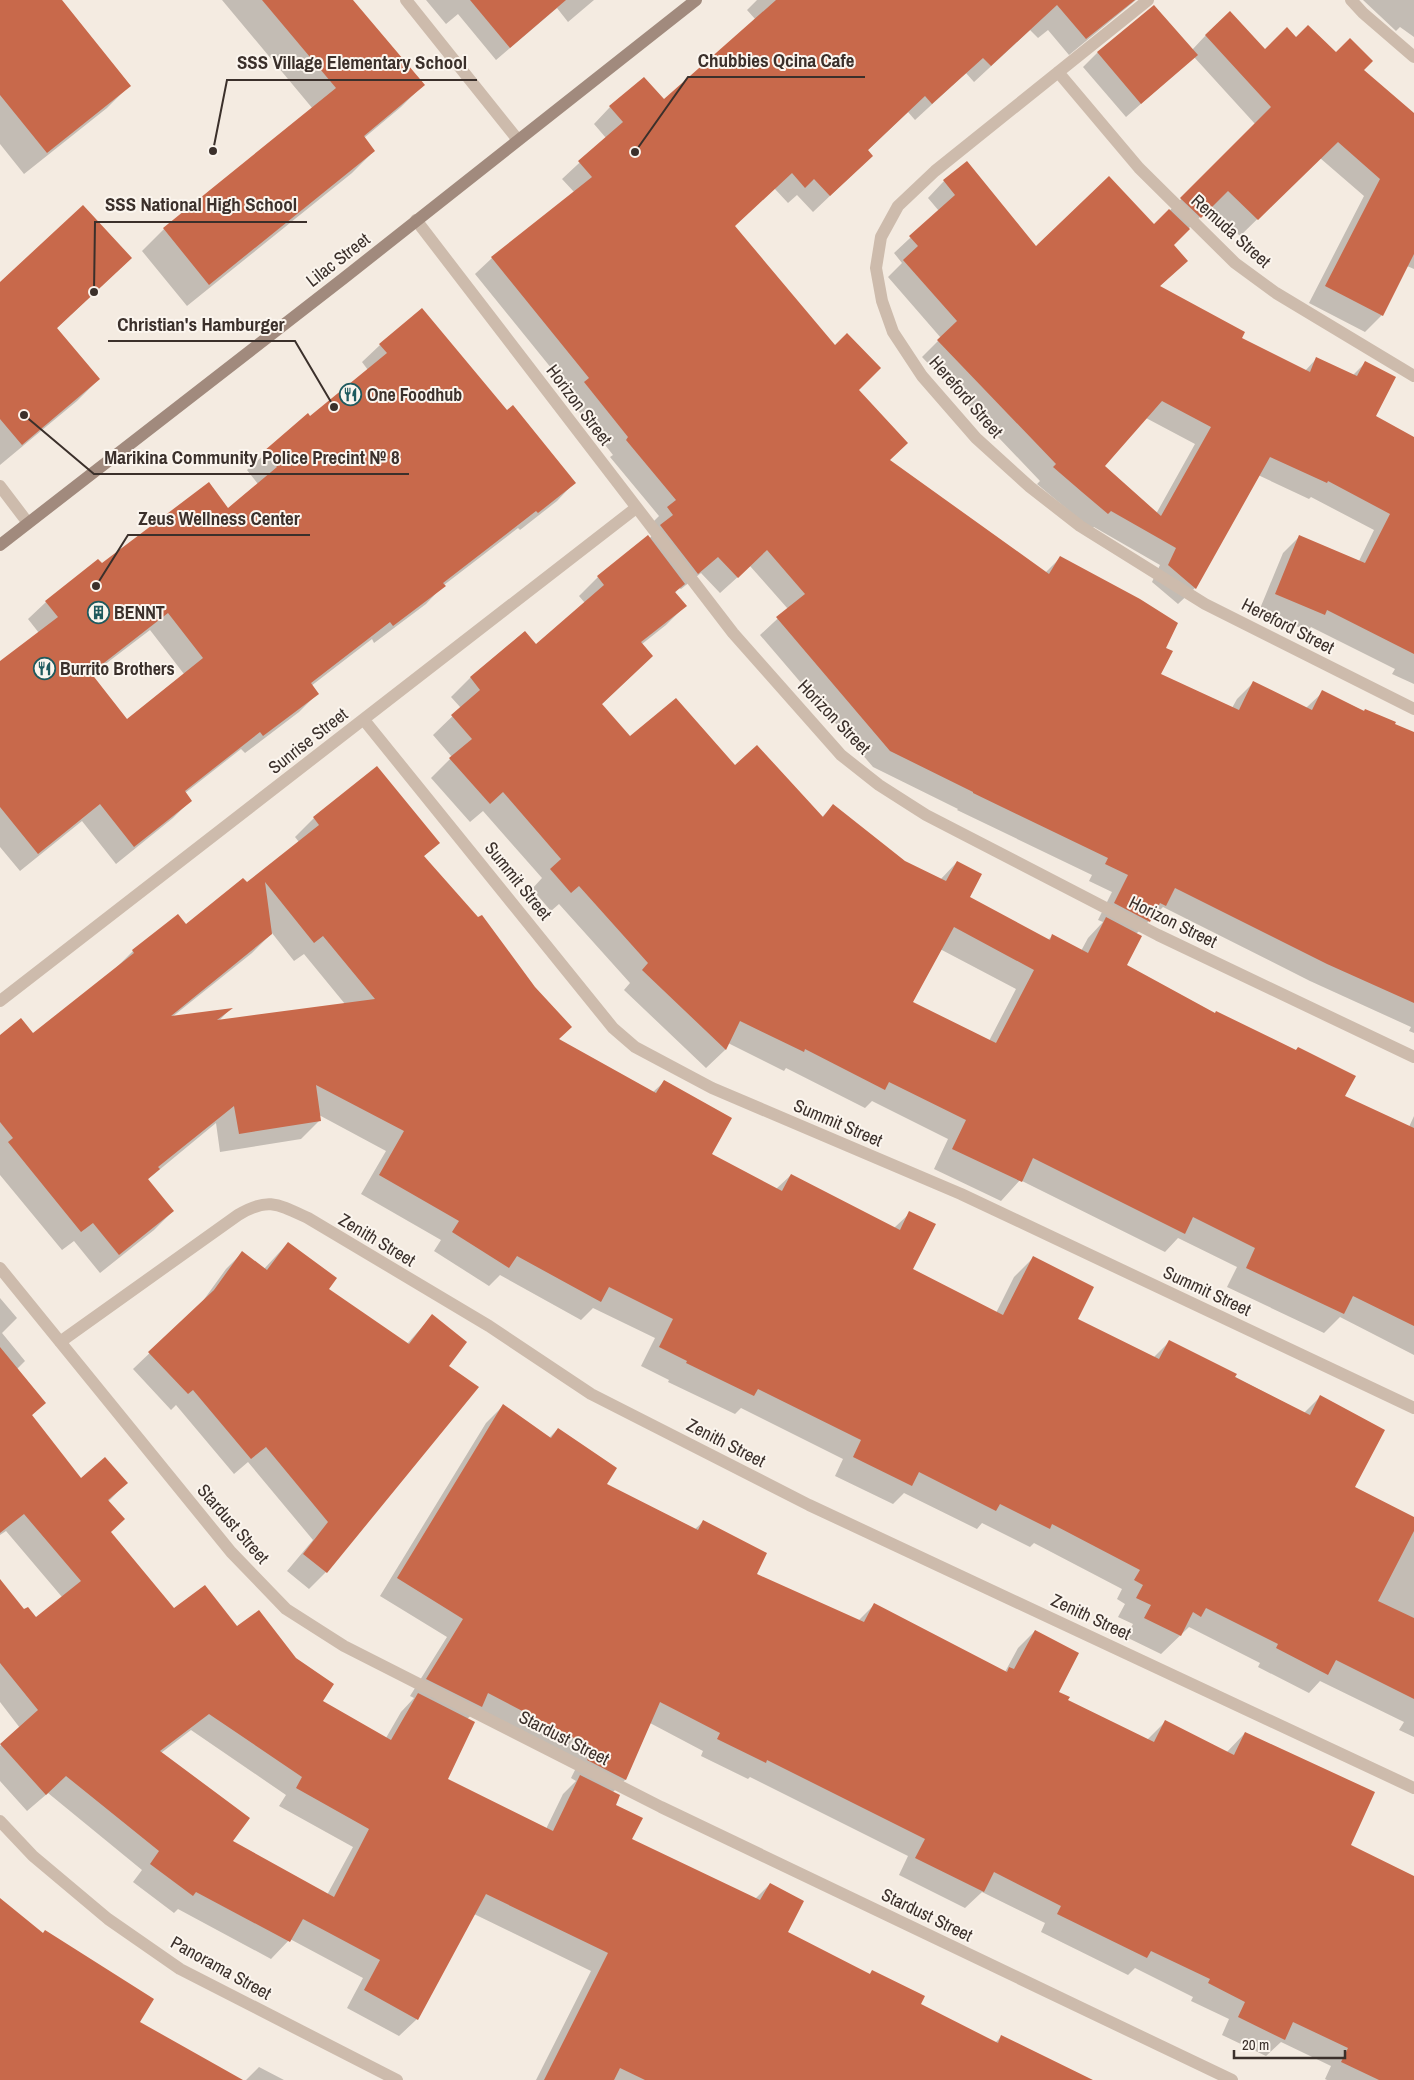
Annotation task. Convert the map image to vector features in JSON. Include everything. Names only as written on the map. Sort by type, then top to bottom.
[{"type":"main road","name":"Lilac Street","points":[[0,545],[696,0]]},
{"type":"street","points":[[406,0],[518,140]]},
{"type":"street","name":"Hereford Street","points":[[1148,0],[935,171],[898,206],[881,237],[876,268],[882,301],[893,332],[922,376],[976,438],[1030,487],[1080,526],[1204,604],[1414,709]]},
{"type":"street","points":[[1351,0],[1414,58]]},
{"type":"street","name":"Remuda Street","points":[[1058,72],[1139,168],[1235,263],[1276,293],[1414,376]]},
{"type":"street","name":"Horizon Street","points":[[416,220],[733,633],[841,755],[879,785],[926,815],[1158,935],[1414,1057]]},
{"type":"street","points":[[0,486],[28,523]]},
{"type":"street","name":"Sunrise Street","points":[[0,1001],[636,508]]},
{"type":"street","name":"Summit Street","points":[[364,720],[613,1028],[635,1046],[712,1088],[961,1194],[1414,1408]]},
{"type":"street","name":"Zenith Street","points":[[60,1342],[238,1215],[254,1205],[278,1204],[308,1218],[489,1326],[591,1394],[809,1504],[1414,1788]]},
{"type":"street","name":"Stardust Street","points":[[0,1268],[231,1552],[286,1608],[344,1646],[660,1807],[1232,2080]]},
{"type":"street","name":"Panorama Street","points":[[0,1821],[33,1856],[108,1919],[180,1969],[390,2078]]},
{"type":"building","points":[[0,0],[62,0],[131,86],[47,153],[0,95]]},
{"type":"building","points":[[262,0],[353,0],[425,85],[364,136],[375,151],[209,285],[163,228],[336,88]]},
{"type":"building","points":[[470,0],[566,0],[510,48]]},
{"type":"building","points":[[776,0],[1135,0],[1086,39],[1057,5],[991,66],[983,58],[932,104],[925,96],[868,150],[873,156],[830,196],[814,179],[805,188],[792,173],[735,226],[835,345],[847,333],[881,368],[859,390],[908,443],[890,460],[1049,574],[1060,556],[1140,599],[1178,623],[1166,648],[1173,651],[1161,674],[1239,710],[1253,681],[1312,710],[1322,690],[1364,711],[1365,709],[1396,722],[1395,724],[1414,732],[1414,1003],[1327,964],[1175,888],[1166,906],[1160,903],[1150,922],[1114,903],[1128,875],[1105,864],[1108,858],[890,751],[776,617],[805,594],[767,550],[738,578],[718,557],[698,574],[660,525],[673,515],[667,507],[676,500],[626,440],[628,437],[584,382],[589,378],[491,257],[592,177],[578,161],[623,122],[609,106],[644,77],[664,99]]},
{"type":"building","points":[[1154,5],[1198,55],[1141,104],[1097,52]]},
{"type":"building","points":[[1230,11],[1265,49],[1287,27],[1296,37],[1308,25],[1336,52],[1350,38],[1373,61],[1364,70],[1414,113],[1414,254],[1383,316],[1325,286],[1380,179],[1338,142],[1258,220],[1228,191],[1201,218],[1180,198],[1271,107],[1205,35]]},
{"type":"building","points":[[967,161],[1036,246],[1109,176],[1154,224],[1169,209],[1190,229],[1174,245],[1188,261],[1160,286],[1245,332],[1242,338],[1310,372],[1316,357],[1357,376],[1365,361],[1396,377],[1376,416],[1414,437],[1414,654],[1327,610],[1325,615],[1275,594],[1299,535],[1365,563],[1390,514],[1328,481],[1327,483],[1270,457],[1196,589],[1168,565],[1176,548],[1111,511],[1108,514],[1053,467],[1056,464],[937,340],[957,321],[903,260],[918,246],[909,236],[955,195],[943,180]],"holes":[[[1162,401],[1211,427],[1161,516],[1105,466]]]},
{"type":"building","points":[[83,205],[132,258],[57,328],[100,379],[22,445],[0,419],[0,282]]},
{"type":"building","points":[[422,308],[507,410],[513,405],[576,483],[538,513],[536,511],[443,583],[446,586],[393,626],[390,622],[311,683],[319,694],[263,736],[260,732],[185,791],[192,801],[134,847],[100,804],[38,854],[0,807],[0,661],[58,617],[45,601],[98,559],[102,563],[209,482],[228,508],[277,467],[264,451],[308,413],[310,416],[387,353],[379,344]],"holes":[[[168,613],[203,658],[127,719],[91,673]]]},
{"type":"building","points":[[648,535],[685,584],[675,592],[687,606],[641,642],[653,656],[602,704],[630,736],[676,698],[735,765],[757,745],[823,817],[833,804],[905,861],[946,881],[957,861],[982,874],[970,897],[1050,940],[1052,934],[1088,953],[1106,917],[1142,936],[1127,965],[1215,1013],[1216,1011],[1296,1050],[1298,1047],[1356,1076],[1345,1096],[1414,1128],[1414,1326],[1353,1296],[1344,1314],[1246,1268],[1255,1248],[1193,1217],[1185,1234],[1033,1158],[1022,1182],[952,1149],[966,1120],[889,1082],[885,1090],[805,1049],[804,1052],[740,1021],[726,1050],[642,970],[648,963],[579,886],[571,893],[550,869],[561,859],[503,792],[490,804],[449,758],[472,739],[451,715],[480,690],[470,677],[525,631],[536,644],[604,585],[597,576]],"holes":[[[954,927],[1034,970],[996,1043],[913,1002]]]},
{"type":"building","points":[[377,766],[440,843],[424,856],[478,917],[482,915],[535,987],[572,1027],[559,1039],[656,1093],[664,1080],[732,1118],[712,1154],[782,1191],[791,1174],[900,1230],[909,1211],[936,1224],[913,1269],[1003,1315],[1033,1256],[1094,1287],[1078,1319],[1159,1359],[1169,1340],[1237,1374],[1235,1377],[1310,1415],[1320,1395],[1385,1430],[1355,1487],[1414,1517],[1414,1531],[1378,1601],[1414,1618],[1414,1699],[1336,1660],[1328,1675],[1276,1648],[1278,1644],[1206,1608],[1201,1617],[1193,1612],[1181,1636],[1144,1618],[1151,1605],[1136,1598],[1143,1585],[1134,1580],[1140,1570],[1052,1524],[1050,1529],[1000,1504],[996,1511],[919,1472],[912,1486],[853,1457],[861,1440],[758,1389],[754,1396],[686,1363],[687,1361],[659,1347],[673,1319],[609,1287],[601,1302],[517,1256],[509,1268],[452,1232],[459,1221],[379,1175],[404,1131],[316,1085],[321,1121],[239,1134],[234,1106],[158,1167],[160,1169],[148,1179],[174,1211],[119,1255],[93,1223],[81,1232],[8,1142],[13,1138],[0,1122],[0,1035],[21,1018],[33,1033],[134,953],[132,950],[178,914],[186,924],[243,878],[247,882],[319,825],[313,817]],"holes":[[[265,882],[314,943],[323,936],[375,999],[217,1020],[233,1008],[171,1016],[272,934]]]},
{"type":"building","points":[[288,1242],[337,1278],[329,1289],[409,1344],[432,1314],[467,1342],[449,1366],[479,1387],[327,1573],[303,1554],[328,1522],[266,1447],[251,1459],[193,1390],[188,1394],[148,1352],[214,1290],[242,1251],[267,1270]]},
{"type":"building","points":[[0,1347],[46,1403],[32,1415],[81,1478],[105,1457],[128,1483],[108,1500],[125,1519],[111,1532],[174,1608],[205,1585],[237,1626],[259,1610],[296,1658],[334,1684],[323,1701],[391,1740],[418,1693],[475,1722],[448,1779],[553,1831],[580,1775],[620,1795],[616,1805],[643,1818],[632,1839],[760,1900],[770,1883],[804,1901],[788,1932],[870,1974],[872,1970],[925,1996],[921,2004],[998,2043],[1001,2035],[1093,2080],[645,2080],[620,2068],[614,2080],[544,2080],[608,1953],[486,1894],[418,2020],[364,1990],[380,1960],[303,1919],[290,1942],[196,1892],[193,1896],[150,1864],[159,1851],[66,1776],[46,1795],[0,1744],[38,1710],[0,1663],[0,1579],[24,1609],[28,1607],[36,1617],[81,1581],[24,1514],[0,1533]],"holes":[[[209,1714],[302,1777],[296,1788],[369,1829],[334,1897],[233,1841],[250,1818],[160,1751]]]},
{"type":"building","points":[[503,1404],[551,1438],[558,1428],[617,1468],[607,1484],[698,1530],[703,1520],[767,1553],[757,1574],[864,1622],[874,1603],[1007,1672],[1009,1667],[1014,1669],[1035,1630],[1079,1653],[1059,1692],[1070,1697],[1068,1700],[1154,1742],[1165,1720],[1234,1755],[1245,1732],[1375,1792],[1351,1845],[1414,1876],[1414,2080],[1379,2080],[1341,2062],[1348,2048],[1293,2022],[1285,2040],[1238,2017],[1245,2002],[1208,1983],[1210,1979],[1151,1951],[1147,1958],[1057,1914],[1061,1906],[994,1872],[984,1892],[915,1858],[925,1839],[767,1760],[766,1763],[717,1739],[720,1733],[660,1702],[626,1780],[587,1760],[593,1748],[488,1693],[482,1707],[426,1679],[463,1619],[397,1578]]},
{"type":"building","points":[[0,1898],[43,1933],[45,1930],[154,1999],[140,2022],[243,2080],[0,2080]]},
{"type":"place","name":"SSS Village Elementary School","points":[[213,151]]},
{"type":"place","name":"Chubbies Qcina Cafe","points":[[635,152]]},
{"type":"place","name":"SSS National High School","points":[[94,292]]},
{"type":"place","name":"One Foodhub","points":[[351,395]]},
{"type":"place","name":"Christian's Hamburger","points":[[334,407]]},
{"type":"place","name":"Marikina Community Police Precint № 8","points":[[24,415]]},
{"type":"place","name":"Zeus Wellness Center","points":[[96,586]]},
{"type":"place","name":"BENNT","points":[[98,613]]},
{"type":"place","name":"Burrito Brothers","points":[[44,669]]}]
